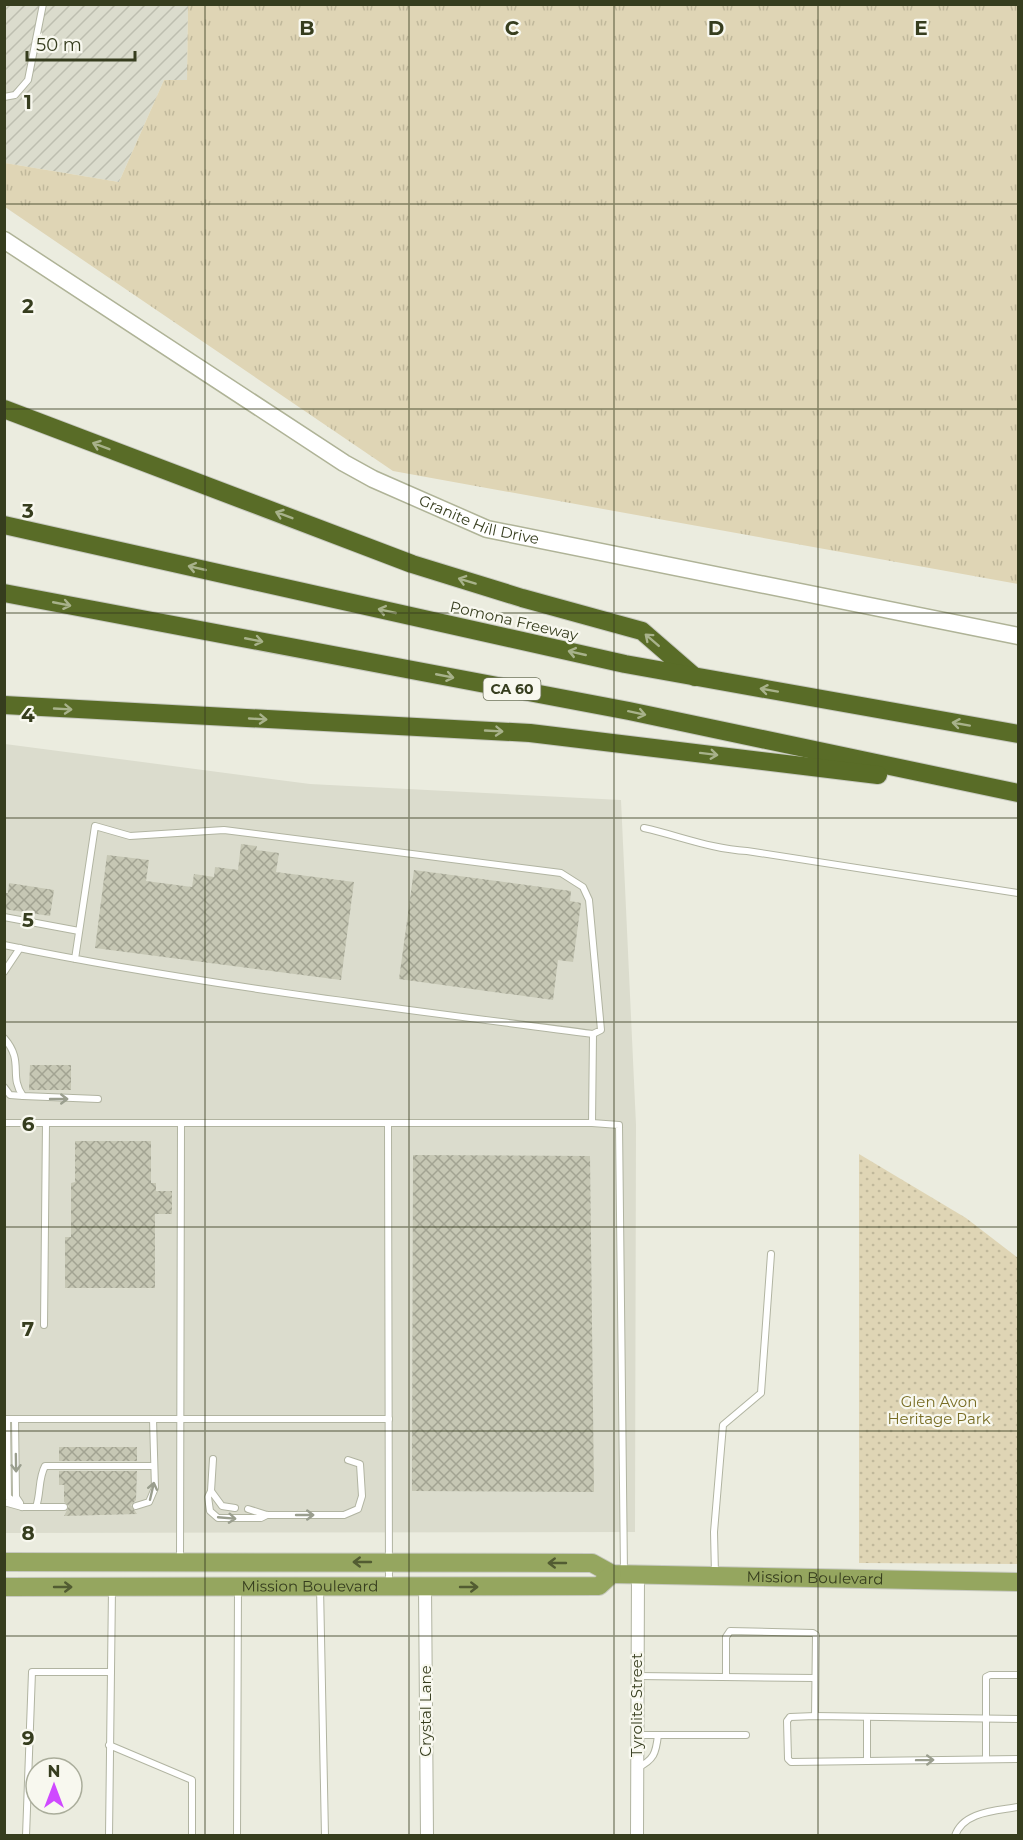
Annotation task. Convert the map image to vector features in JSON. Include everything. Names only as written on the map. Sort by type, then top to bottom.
[{"type":"highway","points":[[4,409],[412,564],[522,598],[642,631],[696,678]]},
{"type":"highway","name":"Pomona Freeway","points":[[4,525],[625,664],[1018,734]]},
{"type":"highway","name":"CA 60","points":[[4,593],[629,711],[1012,792]]},
{"type":"highway","points":[[4,705],[530,733],[1012,792]]},
{"type":"main road","name":"Mission Boulevard","points":[[4,1562],[592,1563],[625,1574],[715,1578],[1018,1582]]},
{"type":"main road","name":"Mission Boulevard","points":[[4,1587],[599,1586],[625,1574]]},
{"type":"street","name":"Granite Hill Drive","points":[[4,240],[344,463],[373,479],[487,528],[1018,636]]},
{"type":"street","name":"Tyrolite Street","points":[[625,1574],[637,1676],[637,1836]]},
{"type":"street","name":"Crystal Lane","points":[[425,1587],[427,1836]]},
{"type":"lane","points":[[4,97],[15,95],[28,80],[43,4]]},
{"type":"lane","points":[[4,945],[75,959],[177,978],[593,1034],[601,1030],[601,1007],[589,900],[583,887],[561,873],[224,830],[130,836],[95,826],[75,959]]},
{"type":"lane","points":[[644,828],[687,838],[716,849],[747,851],[1018,893]]},
{"type":"lane","points":[[4,916],[79,931]]},
{"type":"lane","points":[[4,972],[20,948]]},
{"type":"lane","points":[[592,1123],[593,1034]]},
{"type":"lane","points":[[4,1038],[14,1049],[16,1087],[23,1096]]},
{"type":"lane","points":[[4,1087],[10,1095],[98,1099]]},
{"type":"lane","points":[[4,1123],[592,1123],[619,1125],[625,1574]]},
{"type":"lane","points":[[44,1325],[46,1123]]},
{"type":"lane","points":[[180,1562],[182,1123]]},
{"type":"lane","points":[[388,1123],[389,1586]]},
{"type":"lane","points":[[715,1578],[714,1532],[723,1425],[761,1393],[771,1254]]},
{"type":"lane","points":[[22,1506],[8,1497],[6,1419],[389,1419]]},
{"type":"lane","points":[[15,1419],[16,1497],[22,1506]]},
{"type":"lane","points":[[136,1506],[144,1506],[153,1497],[153,1419]]},
{"type":"lane","points":[[213,1459],[211,1491],[208,1497],[210,1511],[218,1518],[261,1518],[267,1515]]},
{"type":"lane","points":[[248,1509],[267,1515],[344,1515],[358,1509],[362,1496],[360,1464],[348,1460]]},
{"type":"lane","points":[[36,1507],[40,1495],[41,1475],[45,1466],[154,1466]]},
{"type":"lane","points":[[211,1491],[222,1506],[235,1508]]},
{"type":"lane","points":[[4,1502],[22,1506],[64,1507]]},
{"type":"lane","points":[[109,1836],[112,1587]]},
{"type":"lane","points":[[237,1836],[238,1587]]},
{"type":"lane","points":[[320,1587],[325,1836]]},
{"type":"lane","points":[[726,1677],[726,1637],[730,1631],[813,1633],[816,1635],[815,1716]]},
{"type":"lane","points":[[26,1836],[32,1672],[111,1672]]},
{"type":"lane","points":[[986,1759],[986,1677],[1018,1675]]},
{"type":"lane","points":[[637,1676],[814,1678]]},
{"type":"lane","points":[[1018,1719],[815,1716],[790,1717],[787,1721],[788,1759],[791,1762],[1018,1759]]},
{"type":"lane","points":[[867,1718],[867,1761]]},
{"type":"lane","points":[[637,1735],[746,1735]]},
{"type":"lane","points":[[637,1768],[650,1762],[656,1755],[658,1735]]},
{"type":"lane","points":[[109,1745],[192,1780],[192,1836]]},
{"type":"lane","points":[[955,1836],[959,1825],[969,1818],[1018,1807]]},
{"type":"shaded area","points":[[4,5],[188,5],[187,81],[164,80],[119,182],[5,163]]},
{"type":"shaded area","points":[[5,744],[310,784],[621,800],[636,1125],[635,1532],[5,1533]]},
{"type":"green space","points":[[188,5],[1018,5],[1018,584],[393,471],[5,207],[5,163],[119,182],[164,80],[187,80]]},
{"type":"green space","name":"Glen Avon Heritage Park","points":[[859,1154],[966,1218],[1018,1258],[1018,1564],[859,1563]]},
{"type":"building","points":[[241,844],[257,846],[256,850],[279,853],[276,872],[354,882],[341,980],[95,948],[107,855],[149,860],[146,881],[192,887],[194,874],[214,877],[215,867],[238,870]]},
{"type":"building","points":[[414,870],[571,891],[570,901],[581,903],[573,962],[558,960],[553,1000],[399,979]]},
{"type":"building","points":[[9,883],[54,890],[50,916],[4,909],[4,893],[8,893]]},
{"type":"building","points":[[30,1065],[71,1065],[71,1090],[29,1090]]},
{"type":"building","points":[[75,1141],[151,1141],[151,1183],[156,1183],[156,1191],[172,1191],[172,1214],[155,1214],[155,1288],[65,1288],[65,1237],[71,1237],[71,1183],[75,1182]]},
{"type":"building","points":[[413,1155],[590,1156],[594,1492],[412,1491]]},
{"type":"building","points":[[59,1447],[137,1447],[137,1461],[59,1461]]},
{"type":"building","points":[[59,1471],[137,1471],[136,1500],[131,1505],[137,1514],[64,1516],[69,1506],[64,1502],[64,1485],[59,1485]]}]
